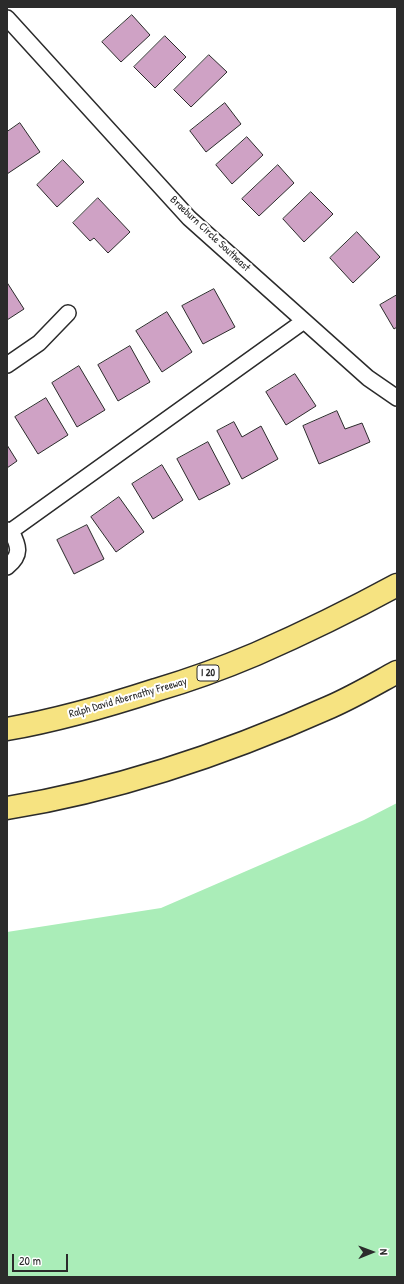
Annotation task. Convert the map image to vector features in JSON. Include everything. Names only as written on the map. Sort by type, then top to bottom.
[{"type":"highway","name":"Ralph David Abernathy Freeway","points":[[7,729],[37,724],[112,704],[193,678],[254,655],[339,616],[397,585]]},
{"type":"highway","points":[[7,808],[94,790],[172,768],[247,741],[331,707],[397,672]]},
{"type":"street","name":"Braeburn Circle Southeast","points":[[7,18],[189,218],[368,378],[397,398]]},
{"type":"street","points":[[7,365],[39,343],[68,313]]},
{"type":"street","points":[[7,567],[15,561],[18,545],[9,531],[304,321]]},
{"type":"green space","points":[[397,803],[397,1277],[7,1277],[7,932],[161,908],[364,820]]},
{"type":"building","points":[[132,15],[150,35],[121,62],[102,42]]},
{"type":"building","points":[[165,36],[186,57],[155,88],[134,67]]},
{"type":"building","points":[[209,55],[227,72],[191,107],[174,90]]},
{"type":"building","points":[[225,103],[241,124],[206,152],[190,131]]},
{"type":"building","points":[[20,123],[40,152],[7,174],[7,132]]},
{"type":"building","points":[[247,137],[263,155],[232,184],[216,165]]},
{"type":"building","points":[[63,160],[84,182],[57,207],[37,185]]},
{"type":"building","points":[[278,165],[294,183],[259,216],[242,199]]},
{"type":"building","points":[[311,192],[333,214],[304,242],[283,219]]},
{"type":"building","points":[[98,198],[130,232],[108,253],[94,238],[90,241],[73,223]]},
{"type":"building","points":[[357,232],[380,257],[353,283],[330,258]]},
{"type":"building","points":[[8,284],[24,309],[7,320],[7,285]]},
{"type":"building","points":[[214,289],[235,327],[203,344],[182,306]]},
{"type":"building","points":[[397,295],[397,327],[394,329],[380,305]]},
{"type":"building","points":[[167,312],[192,352],[162,372],[136,331]]},
{"type":"building","points":[[130,346],[150,382],[118,401],[98,365]]},
{"type":"building","points":[[79,366],[105,410],[77,427],[52,383]]},
{"type":"building","points":[[295,374],[316,406],[286,425],[266,392]]},
{"type":"building","points":[[46,398],[68,435],[38,454],[15,417]]},
{"type":"building","points":[[337,411],[345,429],[362,423],[370,442],[319,464],[303,426]]},
{"type":"building","points":[[234,422],[242,437],[261,426],[278,459],[242,479],[217,431]]},
{"type":"building","points":[[208,442],[230,484],[199,500],[177,459]]},
{"type":"building","points":[[7,445],[17,461],[7,468]]},
{"type":"building","points":[[162,465],[183,500],[153,519],[132,484]]},
{"type":"building","points":[[119,497],[144,532],[116,552],[91,517]]},
{"type":"building","points":[[87,525],[104,559],[74,574],[57,540]]}]
